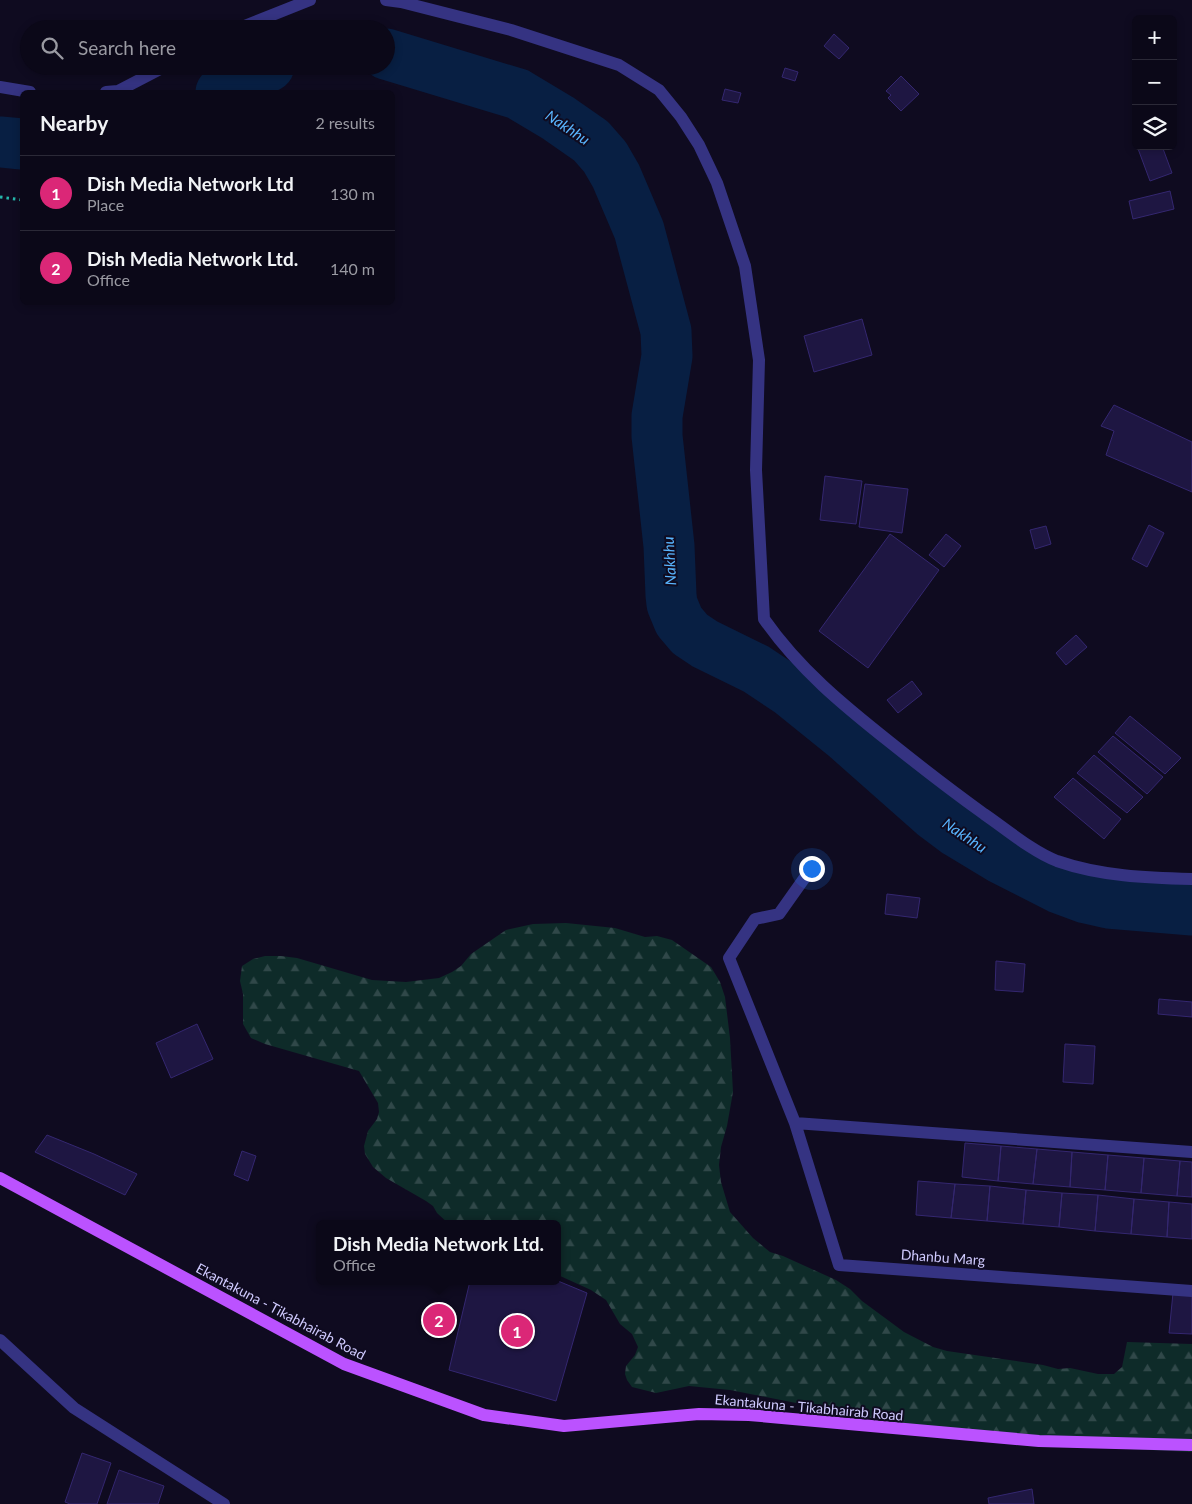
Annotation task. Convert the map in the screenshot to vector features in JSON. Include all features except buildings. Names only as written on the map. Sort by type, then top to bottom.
[{"type":"main road","name":"Ekantakuna - Tikabhairab Road","points":[[0,1178],[344,1364],[484,1415],[564,1426],[699,1414],[749,1415],[1039,1441],[1192,1445]]},
{"type":"street","points":[[260,20],[310,0]]},
{"type":"street","points":[[386,0],[401,2],[511,30],[619,64],[660,90],[686,124],[699,145],[717,183],[745,266],[759,360],[756,470],[764,619],[796,660],[822,687],[911,759],[971,804],[1047,856],[1079,867],[1120,875],[1192,879]]},
{"type":"street","points":[[120,90],[149,75]]},
{"type":"street","points":[[0,87],[20,90]]},
{"type":"street","name":"Dhanbu Marg","points":[[812,866],[779,914],[755,919],[729,958],[795,1123],[839,1265],[1192,1291]]},
{"type":"street","points":[[795,1123],[1192,1152]]},
{"type":"street","points":[[0,1340],[74,1408],[224,1504]]},
{"type":"path","points":[[0,197],[20,200]]},
{"type":"green space","points":[[566,923],[615,928],[645,937],[657,936],[672,940],[711,967],[720,982],[725,997],[730,1038],[733,1092],[721,1147],[719,1165],[721,1182],[730,1212],[753,1238],[770,1252],[836,1280],[904,1332],[933,1347],[947,1351],[1043,1365],[1058,1369],[1070,1368],[1098,1374],[1114,1374],[1122,1367],[1127,1342],[1192,1344],[1192,1452],[1086,1447],[932,1430],[730,1390],[689,1386],[656,1393],[632,1387],[625,1374],[626,1366],[635,1355],[638,1347],[632,1334],[620,1324],[606,1300],[591,1290],[561,1276],[561,1220],[445,1220],[433,1206],[386,1178],[373,1167],[365,1154],[364,1146],[368,1131],[377,1119],[379,1112],[378,1103],[359,1071],[265,1044],[251,1038],[243,1024],[243,994],[240,981],[242,966],[253,959],[265,956],[297,958],[372,980],[406,982],[439,978],[461,966],[471,954],[506,930],[533,924]]},
{"type":"waterway","name":"Nakhhu","points":[[395,57],[518,94],[591,141],[605,157],[616,176],[639,230],[666,331],[667,356],[657,416],[657,436],[669,546],[672,604],[679,621],[690,634],[705,644],[756,669],[789,691],[846,737],[933,814],[957,832],[1000,858],[1059,888],[1086,898],[1108,903],[1192,910]]},
{"type":"waterway","name":"Nakhhu","points":[[225,90],[252,75]]},
{"type":"waterway","name":"Nakhhu","points":[[0,142],[20,144]]},
{"type":"place","name":"Dish Media Network Ltd.","points":[[439,1320]]},
{"type":"place","name":"Dish Media Network Ltd","points":[[517,1331]]}]
